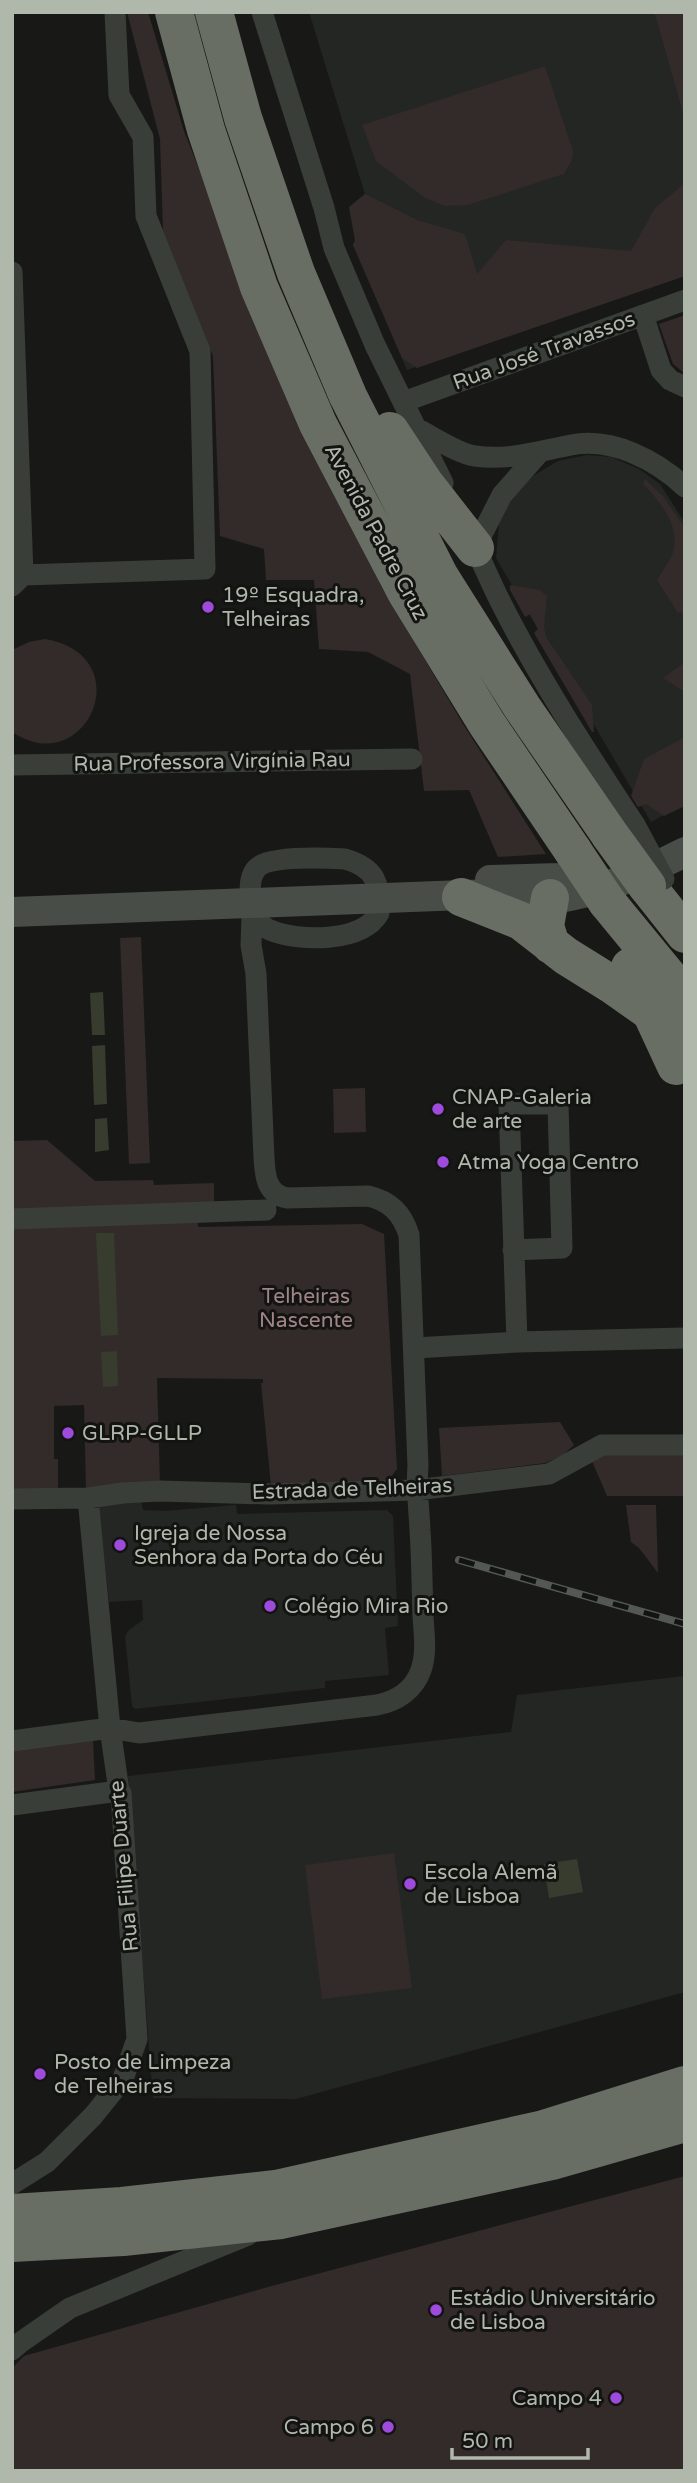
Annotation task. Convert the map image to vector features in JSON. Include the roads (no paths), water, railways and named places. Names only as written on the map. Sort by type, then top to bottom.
[{"type":"highway","name":"Avenida Padre Cruz","points":[[174,12],[206,130],[259,287],[318,424],[406,592],[487,723],[589,875],[685,997]]},
{"type":"highway","name":"Avenida Padre Cruz","points":[[215,12],[243,118],[296,272],[348,396],[440,577],[522,707],[623,830],[685,934]]},
{"type":"highway","points":[[348,396],[389,429],[425,484],[475,548]]},
{"type":"highway","points":[[589,875],[630,967],[682,1060]]},
{"type":"highway","points":[[461,897],[521,921],[682,1060]]},
{"type":"highway","points":[[550,898],[545,926],[551,945]]},
{"type":"highway","points":[[12,2213],[122,2206],[276,2189],[544,2129],[685,2085]]},
{"type":"highway","points":[[12,2244],[123,2237],[281,2220],[552,2161],[685,2123]]},
{"type":"street","points":[[12,272],[18,581],[205,569],[200,351],[146,216],[143,137],[119,95],[115,12]]},
{"type":"street","name":"Avenida Padre Cruz","points":[[262,12],[324,208],[334,248],[375,345],[499,599],[551,690],[623,830]]},
{"type":"street","name":"Rua José Travassos","points":[[403,402],[685,300]]},
{"type":"street","points":[[643,315],[662,370],[670,380],[685,387]]},
{"type":"street","points":[[416,428],[471,456],[492,458],[538,454],[574,444],[602,446],[628,452],[655,463],[685,487]]},
{"type":"street","points":[[475,548],[502,495],[538,454]]},
{"type":"street","name":"Rua Professora Virgínia Rau","points":[[12,765],[412,759]]},
{"type":"street","points":[[550,898],[557,888],[685,833]]},
{"type":"street","points":[[379,892],[461,897],[490,894],[521,899],[574,895],[625,878],[685,852]]},
{"type":"street","points":[[12,1741],[110,1728],[139,1733],[377,1705],[396,1699],[412,1687],[424,1661],[409,1235],[401,1216],[387,1202],[368,1196],[287,1198],[280,1197],[269,1187],[265,1178],[256,974],[251,945],[251,902],[256,869],[262,864],[272,861],[332,858],[357,862],[365,867],[379,892],[376,918],[360,931],[331,937],[292,936],[270,930],[251,902]]},
{"type":"street","points":[[12,912],[251,902],[589,875]]},
{"type":"street","name":"Avenida Padre Cruz","points":[[656,883],[685,914]]},
{"type":"street","points":[[12,897],[251,902]]},
{"type":"street","points":[[256,974],[268,949],[275,942],[292,936]]},
{"type":"street","points":[[513,1250],[562,1248],[558,1104],[509,1104],[513,1250],[517,1342]]},
{"type":"street","points":[[12,1219],[266,1210]]},
{"type":"street","points":[[415,1348],[517,1342],[685,1338]]},
{"type":"street","name":"Estrada de Telheiras","points":[[12,1499],[88,1498],[159,1491],[269,1494],[416,1490],[550,1474],[602,1445],[685,1445]]},
{"type":"street","name":"Rua Filipe Duarte","points":[[12,2184],[47,2162],[93,2116],[123,2079],[137,2039],[121,1793],[110,1728],[88,1498]]},
{"type":"street","points":[[12,1805],[119,1791]]},
{"type":"street","points":[[12,2350],[70,2308],[281,2220]]},
{"type":"railway","points":[[459,1560],[685,1624]]},
{"type":"place","name":"19º Esquadra, Telheiras","points":[[208,607]]},
{"type":"place","name":"CNAP-Galeria de arte","points":[[438,1109]]},
{"type":"place","name":"Atma Yoga Centro","points":[[443,1162]]},
{"type":"place","name":"GLRP-GLLP","points":[[68,1433]]},
{"type":"place","name":"Igreja de Nossa Senhora da Porta do Céu","points":[[120,1545]]},
{"type":"place","name":"Colégio Mira Rio","points":[[270,1606]]},
{"type":"place","name":"Escola Alemã de Lisboa","points":[[410,1884]]},
{"type":"place","name":"Posto de Limpeza de Telheiras","points":[[40,2074]]},
{"type":"place","name":"Estádio Universitário de Lisboa","points":[[436,2310]]},
{"type":"place","name":"Campo 4","points":[[616,2398]]},
{"type":"place","name":"Campo 6","points":[[388,2427]]},
{"type":"park label","name":"Telheiras Nascente","points":[[306,1308]]}]
